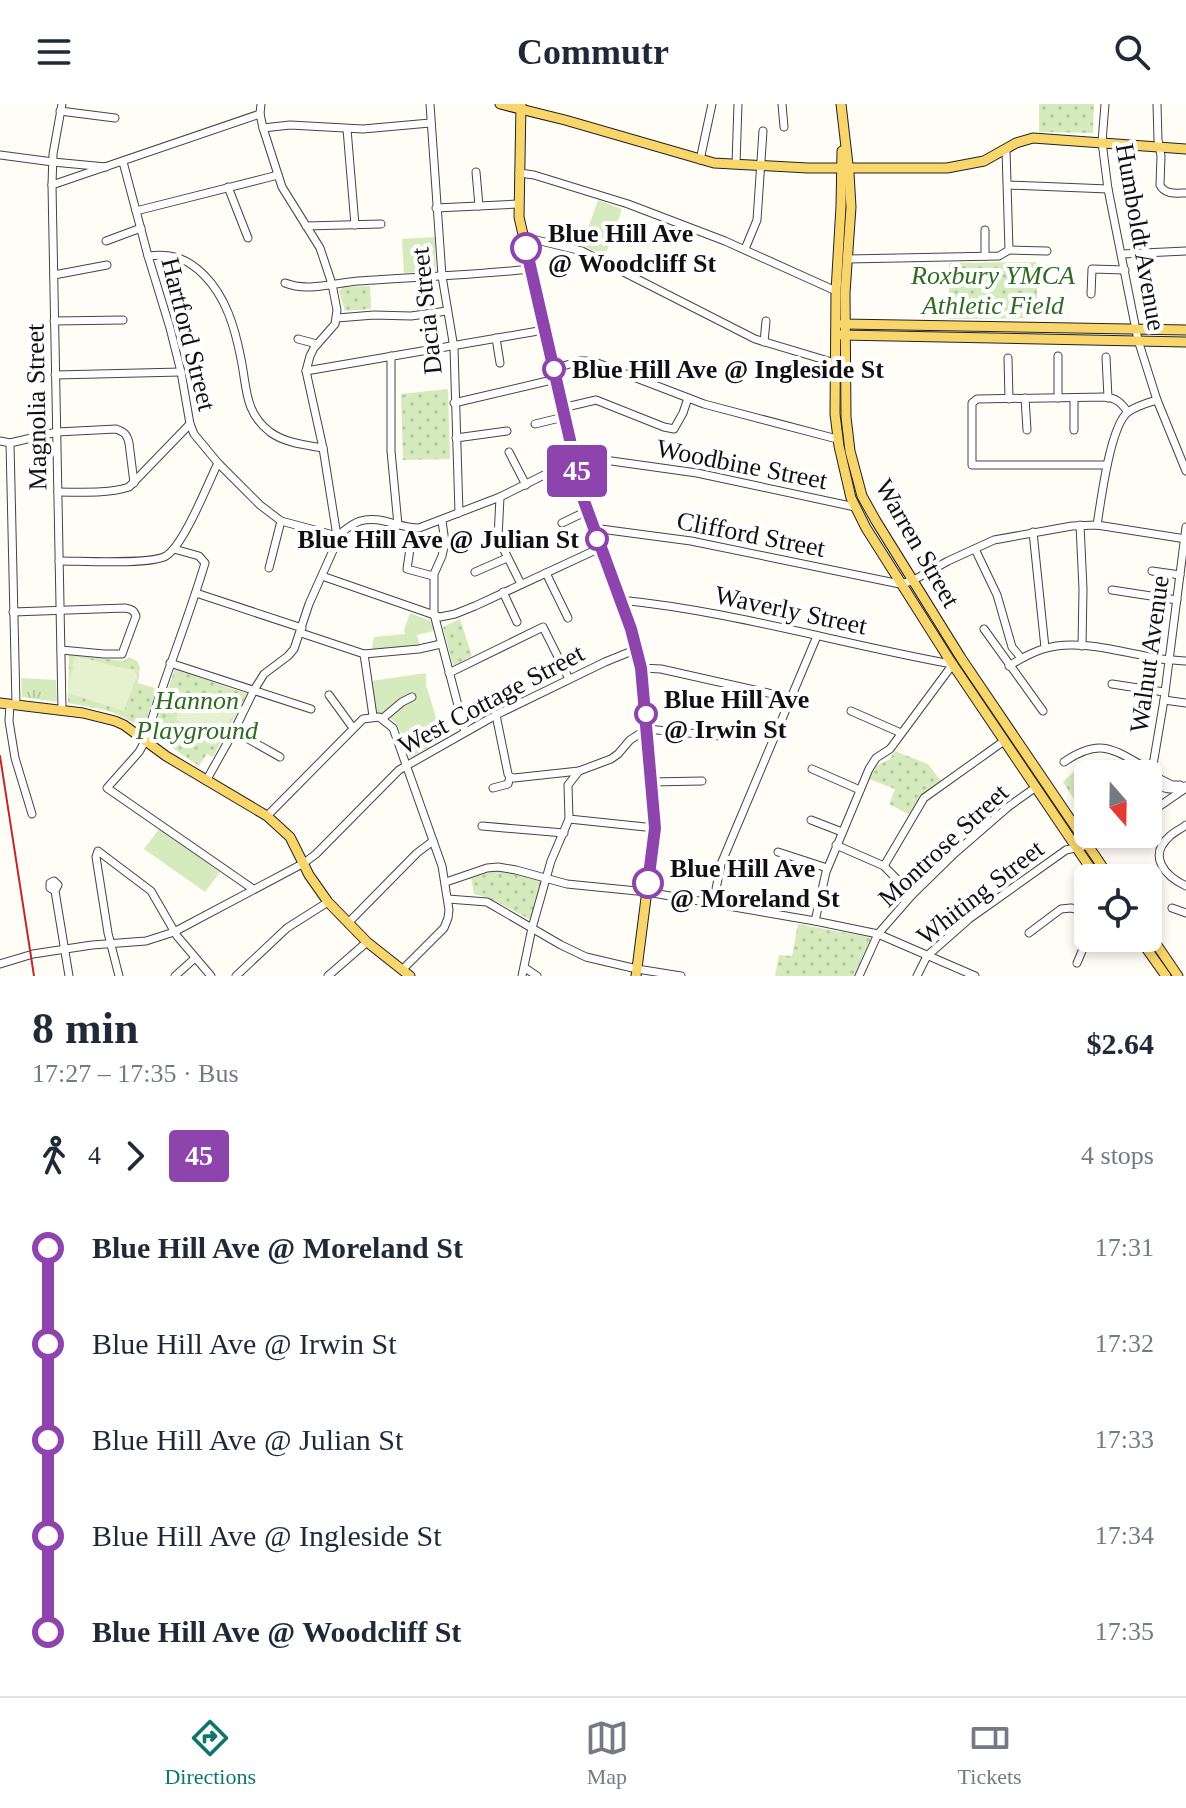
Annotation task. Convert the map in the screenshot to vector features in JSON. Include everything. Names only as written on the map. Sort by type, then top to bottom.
[{"type":"main road","points":[[500,104],[521,107],[711,163],[952,168],[984,161],[1016,143],[1033,138],[1186,149]]},
{"type":"main road","name":"Warren Street","points":[[841,104],[851,223],[835,363],[835,414],[845,476],[855,507],[900,584],[957,661],[1074,834]]},
{"type":"main road","points":[[521,107],[519,217],[587,511],[641,668],[655,828],[637,973]]},
{"type":"main road","name":"Warren Street","points":[[845,168],[836,291],[848,441],[864,501],[1004,741],[1074,836]]},
{"type":"main road","points":[[840,329],[1186,330]]},
{"type":"main road","points":[[840,329],[1186,342]]},
{"type":"main road","points":[[9,704],[102,716],[115,721],[206,781],[267,816],[290,837],[316,887],[328,902],[367,942],[405,974]]},
{"type":"main road","name":"Warren Street","points":[[1084,848],[1098,864]]},
{"type":"main road","points":[[1149,952],[1166,976]]},
{"type":"main road","points":[[1162,952],[1178,976]]},
{"type":"street","points":[[206,781],[264,674],[294,649],[337,536],[323,448],[306,371],[317,344],[332,329],[337,310],[320,248],[285,194],[263,128],[261,104]]},
{"type":"street","name":"Dacia Street","points":[[430,104],[442,276],[454,345],[459,513]]},
{"type":"street","points":[[700,160],[712,104]]},
{"type":"street","points":[[736,164],[738,104]]},
{"type":"street","points":[[782,104],[784,127]]},
{"type":"street","name":"Humboldt Avenue","points":[[1105,104],[1102,142],[1108,189],[1135,328],[1157,400],[1185,467]]},
{"type":"street","points":[[1157,104],[1162,189],[1169,193],[1186,193]]},
{"type":"street","points":[[61,108],[115,118]]},
{"type":"street","name":"Magnolia Street","points":[[61,108],[52,185],[62,710]]},
{"type":"street","points":[[52,185],[260,114]]},
{"type":"street","points":[[263,128],[290,125],[347,129],[430,123]]},
{"type":"street","points":[[347,129],[355,225]]},
{"type":"street","points":[[745,249],[757,220],[763,131]]},
{"type":"street","points":[[1006,150],[1009,250]]},
{"type":"street","points":[[0,155],[108,167]]},
{"type":"street","name":"Hartford Street","points":[[123,162],[170,328],[190,424],[198,440],[260,505],[281,521],[337,536]]},
{"type":"street","points":[[476,172],[479,206]]},
{"type":"street","points":[[519,173],[628,204],[745,249],[836,291]]},
{"type":"street","points":[[136,211],[278,175]]},
{"type":"street","points":[[1008,185],[1108,189]]},
{"type":"street","points":[[228,187],[248,238]]},
{"type":"street","points":[[436,208],[518,204]]},
{"type":"street","points":[[306,226],[381,224]]},
{"type":"street","points":[[106,241],[141,228]]},
{"type":"street","points":[[985,230],[985,256]]},
{"type":"street","points":[[524,237],[582,251],[721,323],[764,342],[835,363]]},
{"type":"street","points":[[848,259],[1002,256],[1009,250],[1047,251]]},
{"type":"street","points":[[1122,254],[1186,251]]},
{"type":"street","points":[[148,256],[170,254],[180,257],[194,265],[212,283],[225,304],[233,327],[242,361],[245,393],[253,412],[269,431],[284,440],[323,448]]},
{"type":"street","points":[[54,275],[107,265]]},
{"type":"street","points":[[285,283],[303,287],[531,269]]},
{"type":"street","points":[[1091,294],[1092,269],[1125,270]]},
{"type":"street","points":[[337,318],[411,316],[447,311]]},
{"type":"street","points":[[54,321],[123,320]]},
{"type":"street","points":[[764,342],[766,321]]},
{"type":"street","points":[[306,371],[544,330]]},
{"type":"street","points":[[496,338],[500,363]]},
{"type":"street","points":[[298,339],[317,344]]},
{"type":"street","points":[[391,356],[391,451],[398,525]]},
{"type":"street","points":[[1058,356],[1058,398]]},
{"type":"street","points":[[1106,357],[1108,398]]},
{"type":"street","points":[[1008,358],[1009,399]]},
{"type":"street","points":[[454,403],[555,374],[580,361],[592,361],[704,404],[837,439]]},
{"type":"street","points":[[55,375],[181,372]]},
{"type":"street","points":[[535,424],[596,400],[674,429],[688,398]]},
{"type":"street","points":[[1025,398],[1027,430]]},
{"type":"street","points":[[1074,398],[1074,430]]},
{"type":"street","points":[[1107,465],[972,465],[970,408],[977,399],[1114,398],[1128,412]]},
{"type":"street","points":[[1097,525],[1107,465],[1120,420],[1128,412],[1157,400]]},
{"type":"street","points":[[58,492],[122,489],[134,483],[190,424]]},
{"type":"street","points":[[0,441],[6,444],[57,432],[123,431],[129,443],[134,483]]},
{"type":"street","points":[[456,438],[507,431]]},
{"type":"street","points":[[10,443],[13,612],[9,721],[15,758],[32,814]]},
{"type":"street","points":[[509,452],[526,485]]},
{"type":"street","name":"Woodbine Street","points":[[574,460],[590,458],[697,473],[855,507]]},
{"type":"street","points":[[337,536],[352,525],[370,519],[413,528],[442,521],[526,485],[574,460]]},
{"type":"street","points":[[59,561],[155,560],[165,557],[183,535],[218,463]]},
{"type":"street","points":[[500,497],[498,538],[521,584]]},
{"type":"street","points":[[562,523],[587,511]]},
{"type":"street","points":[[269,568],[281,521]]},
{"type":"street","points":[[442,521],[445,549],[433,576],[434,614],[465,732]]},
{"type":"street","points":[[1080,525],[1082,646]]},
{"type":"street","points":[[900,584],[994,540],[1033,532],[1097,525],[1185,539]]},
{"type":"street","name":"Walnut Avenue","points":[[1153,760],[1182,577],[1186,527]]},
{"type":"street","points":[[413,528],[407,569],[433,576]]},
{"type":"street","name":"Clifford Street","points":[[593,528],[691,541],[900,584]]},
{"type":"street","points":[[1033,532],[1045,648]]},
{"type":"street","points":[[322,576],[440,617],[455,614],[600,548]]},
{"type":"street","points":[[174,549],[199,556],[205,563],[145,741],[107,788],[253,889]]},
{"type":"street","points":[[975,549],[997,595],[1012,647],[1021,658]]},
{"type":"street","points":[[475,572],[507,558]]},
{"type":"street","points":[[1152,571],[1182,577]]},
{"type":"street","points":[[546,573],[568,618]]},
{"type":"street","points":[[1112,590],[1177,600]]},
{"type":"street","points":[[503,592],[517,622]]},
{"type":"street","points":[[196,593],[364,654],[441,644]]},
{"type":"street","name":"Waverly Street","points":[[620,600],[708,612],[817,636],[957,661]]},
{"type":"street","points":[[13,612],[125,608],[132,609],[136,616],[122,654],[61,650]]},
{"type":"street","points":[[449,673],[543,627],[569,679]]},
{"type":"street","points":[[984,629],[1043,711]]},
{"type":"street","points":[[713,904],[721,864],[817,636]]},
{"type":"street","points":[[1009,666],[1045,648],[1082,646],[1186,661]]},
{"type":"street","name":"West Cottage Street","points":[[0,964],[33,954],[146,941],[174,932],[304,863],[406,766],[496,715],[637,649]]},
{"type":"street","points":[[364,654],[373,716]]},
{"type":"street","points":[[815,921],[827,868],[869,769],[876,758],[890,749],[957,661]]},
{"type":"street","points":[[170,663],[311,709]]},
{"type":"street","points":[[641,668],[661,669],[790,698]]},
{"type":"street","points":[[1112,684],[1186,703]]},
{"type":"street","points":[[329,695],[353,728]]},
{"type":"street","points":[[383,718],[412,697]]},
{"type":"street","points":[[851,711],[901,733]]},
{"type":"street","points":[[493,788],[508,784],[510,777],[496,715]]},
{"type":"street","points":[[267,816],[363,719],[373,716],[383,718],[393,728],[433,841],[448,899],[448,918],[444,928],[405,974]]},
{"type":"street","points":[[510,777],[579,771],[611,759],[630,740],[647,729],[730,737]]},
{"type":"street","points":[[234,731],[280,757]]},
{"type":"street","points":[[884,866],[924,798],[1004,741]]},
{"type":"street","points":[[1064,762],[1083,750],[1101,747],[1110,748],[1125,760]]},
{"type":"street","points":[[812,769],[860,790]]},
{"type":"street","points":[[537,976],[524,972],[532,928],[551,861],[569,819],[568,785],[579,771]]},
{"type":"street","points":[[651,782],[702,781]]},
{"type":"street","points":[[1162,785],[1171,790],[1186,786]]},
{"type":"street","points":[[1162,804],[1186,786]]},
{"type":"street","name":"Montrose Street","points":[[859,976],[878,934],[912,895],[955,853],[1036,787]]},
{"type":"street","points":[[569,819],[655,828]]},
{"type":"street","points":[[811,820],[842,832]]},
{"type":"street","points":[[1186,825],[1168,837],[1160,853],[1162,868],[1186,886]]},
{"type":"street","points":[[482,826],[564,833]]},
{"type":"street","points":[[349,922],[417,853],[433,841]]},
{"type":"street","points":[[836,845],[884,866],[912,895]]},
{"type":"street","name":"Whiting Street","points":[[917,976],[927,956],[969,919],[1066,850],[1074,848]]},
{"type":"street","points":[[119,976],[110,944],[96,857],[98,851],[151,891],[174,932],[211,976]]},
{"type":"street","points":[[778,852],[827,868]]},
{"type":"street","points":[[446,882],[491,867],[516,870],[567,884],[647,892],[815,921],[878,934],[975,976]]},
{"type":"street","points":[[55,891],[69,976]]},
{"type":"street","points":[[448,899],[487,902],[576,953],[637,973],[681,976]]},
{"type":"street","points":[[236,976],[287,928],[328,902]]},
{"type":"street","points":[[1172,908],[1186,913]]},
{"type":"street","points":[[1029,933],[1061,909],[1074,909]]},
{"type":"street","points":[[328,976],[367,942]]},
{"type":"street","points":[[1077,963],[1082,952]]},
{"type":"street","points":[[175,976],[195,958]]},
{"type":"green space","points":[[1039,104],[1094,104],[1093,133],[1039,132]]},
{"type":"green space","points":[[598,200],[622,209],[615,234],[604,256],[582,245]]},
{"type":"green space","points":[[435,237],[436,271],[404,273],[402,239]]},
{"type":"green space","name":"Roxbury YMCA Athletic Field","points":[[1037,262],[1037,318],[949,319],[949,263]]},
{"type":"green space","points":[[370,286],[371,309],[345,311],[339,291],[343,287]]},
{"type":"green space","points":[[448,389],[450,459],[403,460],[401,394]]},
{"type":"green space","points":[[410,613],[431,621],[434,631],[417,635],[420,646],[371,652],[374,637],[405,634]]},
{"type":"green space","points":[[460,619],[472,656],[453,666],[443,627]]},
{"type":"green space","points":[[69,655],[124,661],[129,657],[137,661],[140,667],[138,683],[158,689],[142,729],[115,714],[68,703]]},
{"type":"green space","points":[[75,657],[133,669],[137,675],[124,711],[68,693]]},
{"type":"green space","name":"Hannon Playground","points":[[175,669],[247,694],[213,757],[207,754],[199,766],[152,734]]},
{"type":"green space","points":[[426,673],[426,685],[443,740],[410,758],[393,720],[375,712],[371,681]]},
{"type":"green space","points":[[21,678],[56,680],[57,702],[22,697]]},
{"type":"green space","points":[[206,693],[224,696],[238,709],[222,731],[225,733],[217,744],[210,745],[176,720],[186,702]]},
{"type":"green space","points":[[895,751],[928,764],[941,781],[921,797],[910,815],[889,804],[895,789],[869,779],[876,766],[890,759]]},
{"type":"green space","points":[[1074,772],[1074,799],[1063,782]]},
{"type":"green space","points":[[159,829],[220,872],[205,892],[144,849]]},
{"type":"green space","points":[[498,870],[542,880],[531,920],[489,898],[474,894],[471,878]]},
{"type":"green space","points":[[798,924],[869,937],[871,940],[855,976],[775,976],[779,955],[792,956]]},
{"type":"railway","points":[[0,756],[34,976]]},
{"type":"bus line","name":"45","points":[[526,248],[584,501],[631,629],[641,668],[655,828],[648,883]]},
{"type":"place","name":"Blue Hill Ave @ Woodcliff St","points":[[526,248]]},
{"type":"place","name":"Blue Hill Ave @ Ingleside St","points":[[554,369]]},
{"type":"place","name":"Blue Hill Ave @ Julian St","points":[[597,539]]},
{"type":"place","name":"Blue Hill Ave @ Irwin St","points":[[646,714]]},
{"type":"place","name":"Blue Hill Ave @ Moreland St","points":[[648,883]]}]
